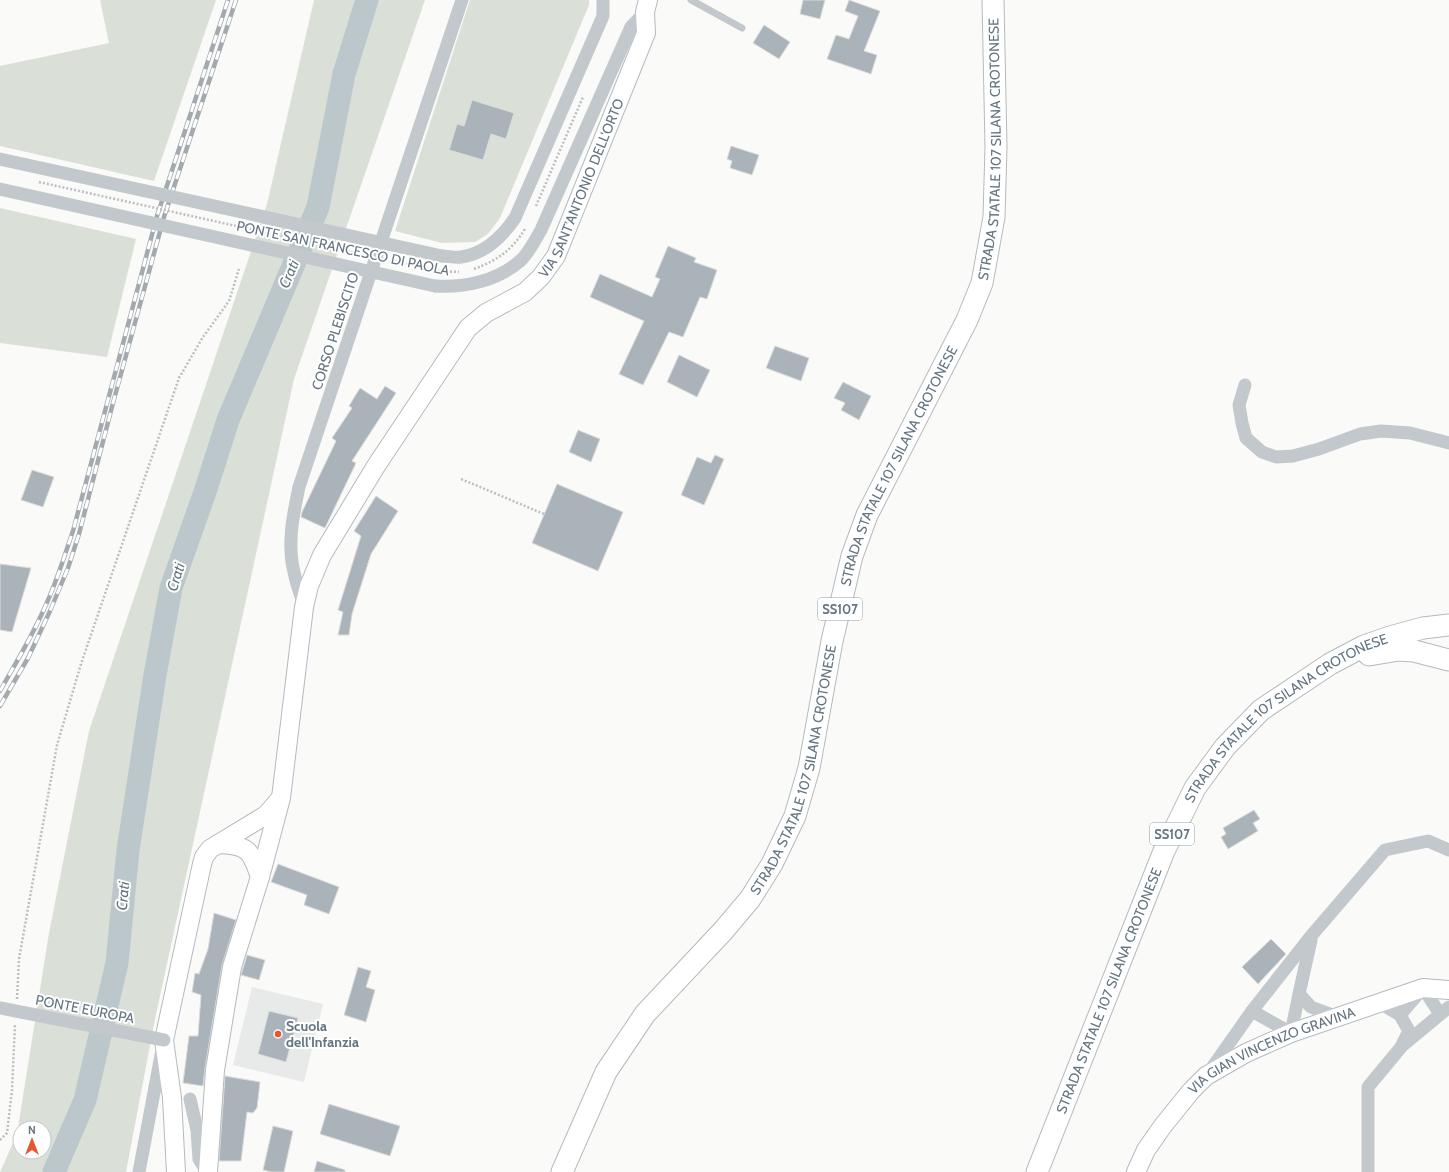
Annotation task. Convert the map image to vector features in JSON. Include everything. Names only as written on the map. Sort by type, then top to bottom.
[{"type":"main road","name":"STRADA STATALE 107 SILANA CROTONESE","points":[[562,1172],[606,1072],[645,1014],[723,931],[750,899],[772,864],[795,816],[809,768],[832,641],[852,556],[867,515],[967,320],[982,282],[994,217],[996,147],[993,0]]},
{"type":"main road","name":"STRADA STATALE 107 SILANA CROTONESE","points":[[1037,1172],[1164,851],[1195,788],[1225,747],[1261,710],[1330,664],[1364,646],[1390,637],[1423,628],[1449,624]]},
{"type":"main road","points":[[1330,664],[1393,650],[1414,651],[1449,660]]},
{"type":"street","name":"CORSO PLEBISCITO","points":[[304,607],[293,571],[290,548],[292,517],[300,487],[462,0]]},
{"type":"street","name":"PONTE SAN FRANCESCO DI PAOLA","points":[[0,159],[442,256],[460,257],[477,252],[491,245],[505,232],[515,218],[603,16],[603,0]]},
{"type":"street","points":[[632,0],[646,6]]},
{"type":"street","name":"VIA SANT'ANTONIO DELL'ORTO","points":[[207,1172],[215,1070],[232,967],[260,877],[281,798],[304,607],[309,586],[322,555],[376,466],[468,328],[486,313],[525,292],[541,277],[556,256],[646,33],[646,6]]},
{"type":"street","name":"PONTE SAN FRANCESCO DI PAOLA","points":[[0,189],[435,286],[450,287],[470,285],[504,271],[520,261],[530,248],[541,230],[631,27],[646,6]]},
{"type":"street","points":[[1245,385],[1239,405],[1246,438],[1262,452],[1276,457],[1293,456],[1319,449],[1360,434],[1381,431],[1410,433],[1449,444]]},
{"type":"street","points":[[139,1172],[164,1040],[204,857],[210,849],[266,815],[281,798]]},
{"type":"street","points":[[1206,1076],[1252,1011],[1311,936],[1385,850],[1428,841],[1449,850]]},
{"type":"street","points":[[218,844],[241,847],[248,851],[254,859],[260,877]]},
{"type":"street","points":[[1252,1011],[1291,1033],[1311,936]]},
{"type":"street","points":[[1368,1172],[1368,1087],[1402,1046],[1444,1010],[1423,988],[1400,1015]]},
{"type":"street","name":"VIA GIAN VINCENZO GRAVINA","points":[[1136,1172],[1146,1150],[1162,1127],[1191,1091],[1206,1076],[1246,1053],[1291,1033],[1423,988],[1449,990]]},
{"type":"street","points":[[1299,994],[1311,1007],[1338,1017]]},
{"type":"street","points":[[1380,1003],[1400,1015],[1409,1031],[1402,1046]]},
{"type":"street","name":"PONTE EUROPA","points":[[0,1008],[164,1040]]},
{"type":"street","points":[[164,1040],[172,1098],[176,1172]]},
{"type":"street","points":[[172,1098],[213,1101]]},
{"type":"street","points":[[190,1099],[197,1130],[199,1159],[207,1172]]},
{"type":"lane","points":[[691,0],[742,28]]},
{"type":"path","name":"PONTE SAN FRANCESCO DI PAOLA","points":[[38,182],[438,271]]},
{"type":"path","points":[[16,1004],[19,959],[57,744],[81,664],[179,378],[203,337],[229,301],[239,269]]},
{"type":"path","points":[[460,479],[544,514]]},
{"type":"path","points":[[0,1140],[7,1133],[12,1090],[16,1019]]},
{"type":"shaded area","points":[[100,0],[216,0],[154,181],[0,146],[0,66],[109,43]]},
{"type":"shaded area","points":[[314,0],[425,0],[294,379],[155,1019],[126,1172],[0,1172],[12,1145],[12,1160],[52,1160],[52,1120],[19,1120],[49,933],[89,731],[267,204]]},
{"type":"shaded area","points":[[470,0],[589,0],[589,5],[500,218],[488,234],[475,242],[442,243],[395,231]]},
{"type":"shaded area","points":[[0,208],[136,239],[107,357],[0,343]]},
{"type":"shaded area","name":"Scuola dell'Infanzia","points":[[252,987],[323,1004],[304,1082],[233,1065]]},
{"type":"building","points":[[803,0],[825,0],[820,19],[800,14]]},
{"type":"building","points":[[849,0],[880,11],[864,51],[877,55],[871,74],[827,59],[836,35],[849,39],[858,16],[845,11]]},
{"type":"building","points":[[764,25],[790,42],[779,59],[753,43]]},
{"type":"building","points":[[472,100],[514,113],[506,139],[491,134],[483,160],[449,150],[457,124],[464,126]]},
{"type":"building","points":[[731,146],[759,155],[752,175],[730,168],[732,161],[727,159]]},
{"type":"building","points":[[668,246],[696,258],[694,262],[717,270],[707,299],[700,297],[683,337],[669,332],[643,385],[619,374],[644,321],[590,297],[600,274],[652,297],[660,279],[655,277]]},
{"type":"building","points":[[775,346],[809,358],[801,381],[766,368]]},
{"type":"building","points":[[679,355],[710,370],[697,397],[667,382]]},
{"type":"building","points":[[843,382],[871,396],[859,420],[841,410],[845,403],[834,398]]},
{"type":"building","points":[[385,386],[396,393],[352,461],[356,463],[325,528],[301,517],[336,441],[332,438],[352,408],[349,406],[360,388],[377,399]]},
{"type":"building","points":[[578,430],[600,439],[591,462],[569,452]]},
{"type":"building","points":[[715,455],[724,459],[704,505],[681,495],[697,457],[711,463]]},
{"type":"building","points":[[32,470],[54,477],[43,507],[21,500]]},
{"type":"building","points":[[557,484],[623,512],[598,571],[532,543]]},
{"type":"building","points":[[376,496],[398,511],[371,554],[352,614],[349,635],[338,635],[343,612],[338,610],[361,536],[354,531]]},
{"type":"building","points":[[0,564],[31,568],[12,632],[0,630]]},
{"type":"building","points":[[1254,810],[1260,819],[1253,823],[1258,831],[1228,849],[1221,837],[1226,834],[1223,828]]},
{"type":"building","points":[[278,864],[339,887],[329,914],[304,905],[307,895],[271,882]]},
{"type":"building","points":[[214,913],[236,920],[222,965],[203,1086],[183,1083],[189,1036],[198,1036],[201,995],[192,992],[195,973],[199,974],[208,949]]},
{"type":"building","points":[[1271,939],[1286,954],[1258,984],[1242,967]]},
{"type":"building","points":[[247,955],[265,960],[259,980],[241,975]]},
{"type":"building","points":[[358,967],[371,971],[366,987],[375,990],[366,1022],[344,1015]]},
{"type":"building","points":[[269,1011],[298,1018],[286,1062],[258,1054]]},
{"type":"building","points":[[225,1076],[260,1082],[257,1108],[253,1113],[247,1112],[241,1161],[219,1161]]},
{"type":"building","points":[[329,1104],[400,1126],[390,1156],[320,1134]]},
{"type":"building","points":[[273,1126],[293,1131],[284,1172],[271,1172],[263,1170]]},
{"type":"building","points":[[317,1161],[345,1170],[345,1172],[314,1172]]},
{"type":"waterway","name":"Crati","points":[[54,1172],[85,1100],[117,963],[128,850],[155,675],[171,588],[206,489],[228,420],[318,207],[344,74],[367,0]]},
{"type":"railway","points":[[0,691],[29,640],[48,600],[73,531],[157,216],[228,0]]},
{"type":"railway","points":[[0,706],[28,658],[68,568],[79,534],[164,217],[236,0]]},
{"type":"place","name":"Scuola dell'Infanzia","points":[[278,1034]]}]
